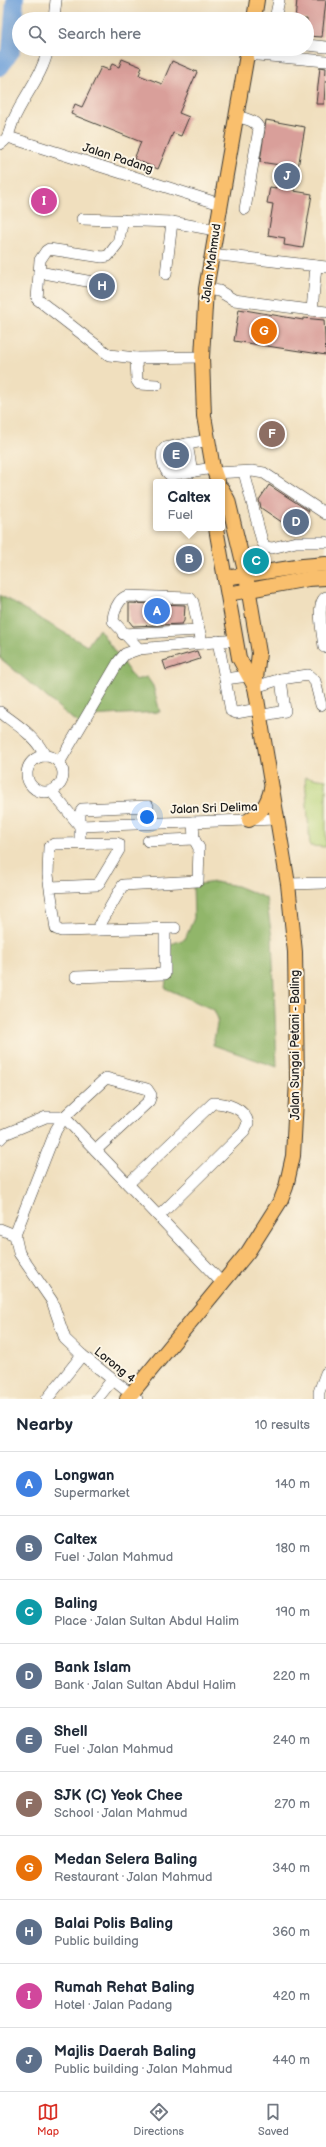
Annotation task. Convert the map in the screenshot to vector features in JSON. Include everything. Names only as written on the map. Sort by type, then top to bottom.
[{"type":"main road","points":[[255,12],[257,0]]},
{"type":"main road","name":"Jalan Mahmud","points":[[217,479],[204,416],[202,357],[206,289],[215,230],[247,56]]},
{"type":"main road","name":"Jalan Mahmud","points":[[225,494],[228,500],[246,575]]},
{"type":"main road","points":[[217,531],[225,578],[326,564]]},
{"type":"main road","points":[[239,546],[252,562],[267,572]]},
{"type":"main road","name":"Jalan Sungai Petani - Baling","points":[[246,575],[259,653],[251,682]]},
{"type":"main road","name":"Jalan Sungai Petani - Baling","points":[[132,1398],[248,1252],[281,1200],[286,1187],[293,1156],[297,1080],[297,982],[288,884],[259,713],[251,682],[239,658],[225,578]]},
{"type":"main road","points":[[228,594],[308,579],[326,578]]},
{"type":"main road","points":[[249,820],[265,806],[271,788]]},
{"type":"street","points":[[55,12],[56,0]]},
{"type":"street","points":[[276,12],[279,0]]},
{"type":"street","points":[[314,46],[326,47]]},
{"type":"street","points":[[4,140],[13,121],[41,74],[46,56]]},
{"type":"street","points":[[287,56],[326,61]]},
{"type":"street","points":[[236,116],[257,124],[259,129],[245,209]]},
{"type":"street","name":"Jalan Padang","points":[[4,140],[220,204]]},
{"type":"street","points":[[82,219],[172,222],[215,230]]},
{"type":"street","points":[[123,220],[118,243],[108,256],[102,257],[49,249],[46,251],[40,260],[37,294],[40,302],[104,353],[114,356],[136,358],[202,357]]},
{"type":"street","points":[[166,274],[172,222]]},
{"type":"street","points":[[211,254],[321,267],[312,310]]},
{"type":"street","points":[[39,272],[108,285]]},
{"type":"street","points":[[206,289],[218,292],[234,300],[326,312]]},
{"type":"street","points":[[136,358],[137,381],[139,384],[157,385]]},
{"type":"street","points":[[209,440],[166,448],[162,455],[166,470],[170,475],[192,472],[217,479],[244,472],[258,471],[271,476],[326,514]]},
{"type":"street","points":[[187,444],[192,472]]},
{"type":"street","points":[[244,472],[262,541],[265,547],[272,548],[296,542],[326,542]]},
{"type":"street","points":[[139,649],[123,634],[113,619],[121,599],[126,596],[190,598],[193,602],[202,643]]},
{"type":"street","points":[[324,647],[319,606],[322,600],[326,597]]},
{"type":"street","points":[[123,634],[199,630]]},
{"type":"street","points":[[59,763],[119,661],[125,654],[139,649],[236,640]]},
{"type":"street","points":[[218,641],[232,712],[259,713],[285,711],[281,678]]},
{"type":"street","points":[[225,679],[251,682],[305,675],[311,677],[315,681],[321,705]]},
{"type":"street","points":[[0,712],[32,736],[40,745],[45,756]]},
{"type":"street","points":[[45,756],[59,763],[62,774],[62,779],[56,788],[51,791],[36,790],[27,779],[29,765],[36,758],[45,756]]},
{"type":"street","points":[[51,791],[80,826]]},
{"type":"street","points":[[80,843],[80,814],[82,809],[148,806]]},
{"type":"street","name":"Jalan Sri Delima","points":[[80,826],[276,819]]},
{"type":"street","points":[[98,930],[123,885],[198,881],[199,848],[194,839],[193,822]]},
{"type":"street","points":[[148,841],[194,839]]},
{"type":"street","points":[[50,887],[98,885],[119,850],[119,844],[113,842],[54,844],[49,847],[50,887],[55,927],[57,930],[170,928],[165,974],[76,977]]},
{"type":"street","points":[[288,884],[326,883]]},
{"type":"street","points":[[0,1229],[15,1235],[56,1130],[64,1117],[106,1078],[147,1088],[151,1095],[149,1101],[96,1150]]},
{"type":"street","points":[[128,1184],[209,1105],[216,1103],[234,1108],[247,1118],[247,1128],[159,1216]]},
{"type":"street","points":[[0,1139],[5,1134],[46,1117],[64,1117],[223,1284]]},
{"type":"street","name":"Lorong 4","points":[[15,1235],[19,1253],[52,1300],[65,1339],[132,1398]]},
{"type":"street","points":[[47,1399],[82,1355]]},
{"type":"street","points":[[319,1399],[319,1392],[326,1373]]},
{"type":"street","points":[[97,1399],[112,1380]]},
{"type":"green space","points":[[0,595],[87,646],[99,629],[135,680],[147,677],[153,686],[160,712],[90,716],[82,727],[0,658]]},
{"type":"green space","points":[[305,777],[326,780],[326,847],[310,846]]},
{"type":"green space","points":[[215,882],[237,886],[266,898],[272,937],[277,1067],[213,1045],[218,1019],[214,1010],[165,988],[171,944],[185,939],[194,918],[193,885]]},
{"type":"building","points":[[297,0],[326,0],[322,37],[314,36],[314,12],[296,12]]},
{"type":"building","points":[[122,59],[142,67],[139,75],[162,84],[172,61],[197,72],[179,113],[189,117],[181,136],[173,133],[158,169],[134,159],[141,142],[71,114],[75,104],[82,107],[101,67],[109,70],[112,64],[119,67]]},
{"type":"building","points":[[320,67],[326,68],[324,104],[316,104]]},
{"type":"building","points":[[266,120],[305,127],[294,191],[312,194],[303,248],[284,245],[285,238],[268,235],[273,204],[267,203],[270,187],[276,188],[280,165],[260,162]]},
{"type":"building","points":[[239,309],[303,320],[303,318],[324,320],[326,355],[234,341]]},
{"type":"building","points":[[269,485],[309,511],[297,528],[294,526],[292,529],[261,508],[259,500]]},
{"type":"building","points":[[129,603],[185,605],[184,621],[182,624],[133,626],[129,621]]},
{"type":"building","points":[[197,651],[200,659],[166,670],[163,661]]},
{"type":"waterway","points":[[14,12],[15,0]]},
{"type":"waterway","points":[[0,67],[11,51],[12,38]]},
{"type":"place","name":"Majlis Daerah Baling","points":[[287,176]]},
{"type":"place","name":"Rumah Rehat Baling","points":[[44,201]]},
{"type":"place","name":"Balai Polis Baling","points":[[102,286]]},
{"type":"place","name":"Medan Selera Baling","points":[[264,331]]},
{"type":"place","name":"SJK (C) Yeok Chee","points":[[272,434]]},
{"type":"place","name":"Shell","points":[[176,455]]},
{"type":"place","name":"Bank Islam","points":[[296,522]]},
{"type":"place","name":"Caltex","points":[[189,559]]},
{"type":"place","name":"Baling","points":[[256,561]]},
{"type":"place","name":"Longwan","points":[[157,611]]}]
